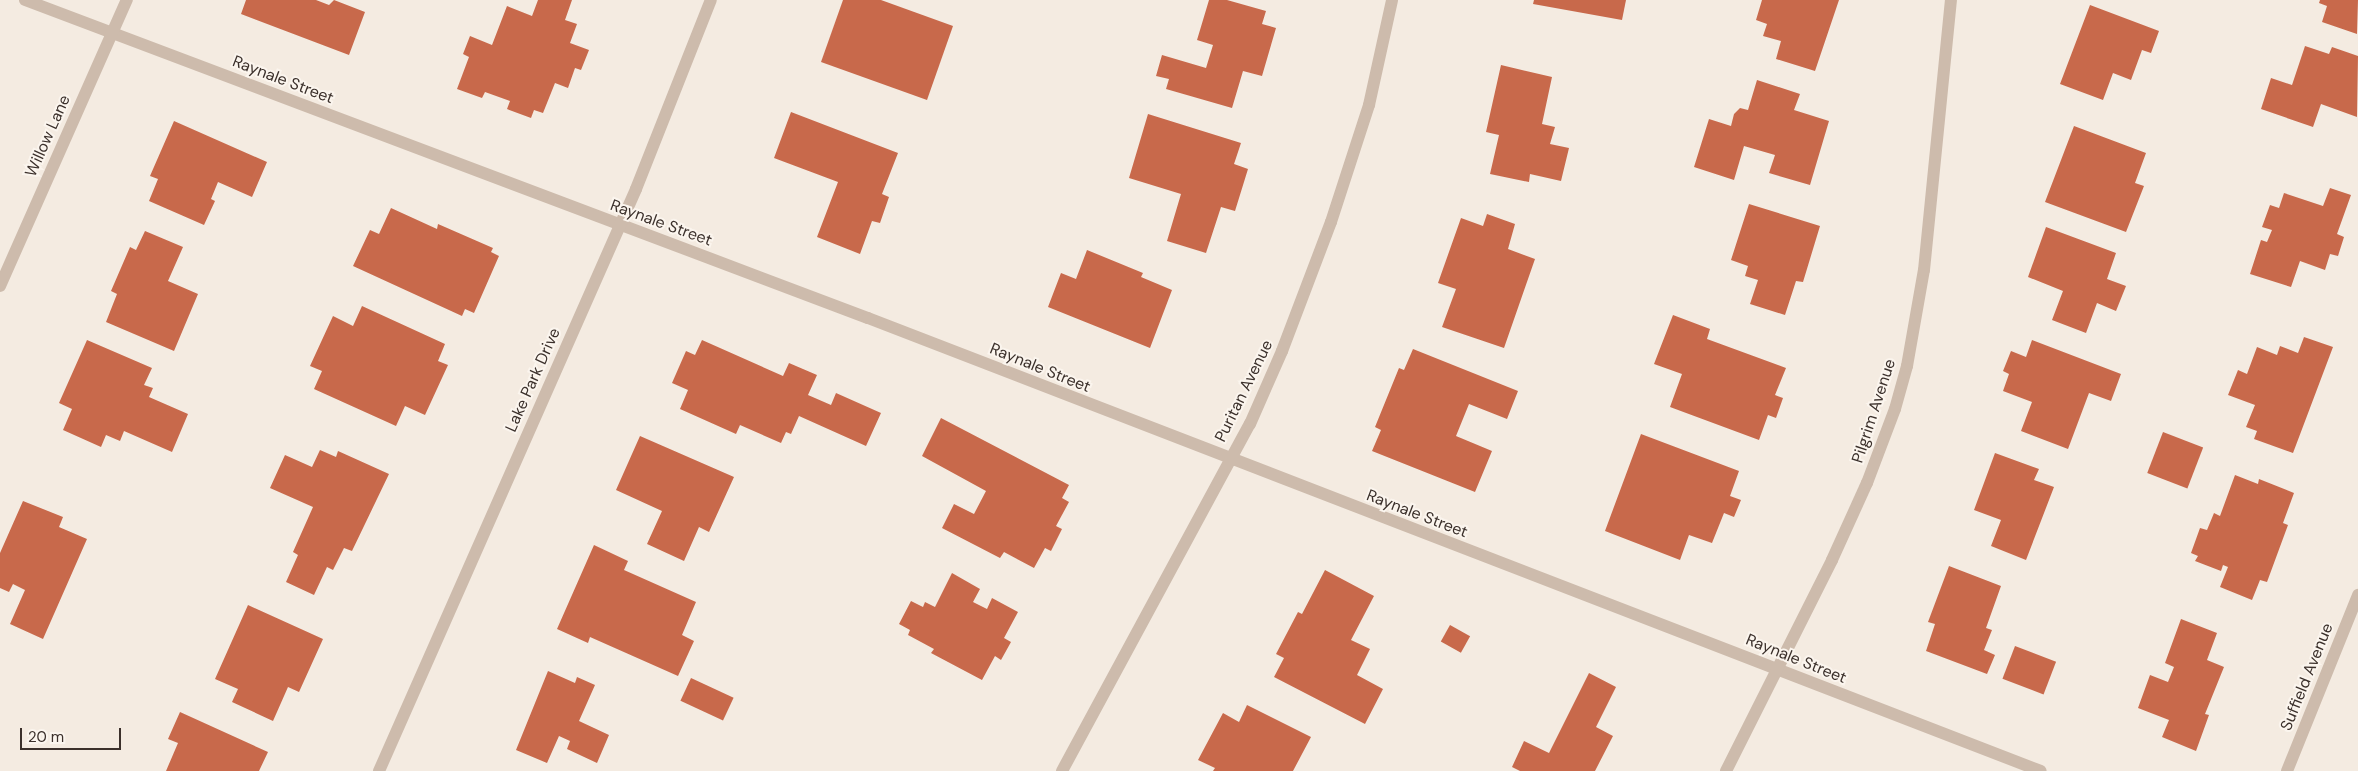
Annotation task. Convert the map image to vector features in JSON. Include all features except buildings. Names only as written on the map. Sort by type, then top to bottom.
[{"type":"street","name":"Raynale Street","points":[[25,0],[620,225],[2041,771]]},
{"type":"street","name":"Willow Lane","points":[[0,286],[127,0]]},
{"type":"street","name":"Lake Park Drive","points":[[379,771],[620,225],[711,0]]},
{"type":"street","name":"Puritan Avenue","points":[[1062,771],[1250,424],[1282,351],[1331,222],[1369,105],[1392,0]]},
{"type":"street","name":"Pilgrim Avenue","points":[[1726,771],[1778,669],[1867,483],[1895,409],[1907,366],[1924,270],[1951,0]]},
{"type":"street","name":"Suffield Avenue","points":[[2287,771],[2358,595]]}]
